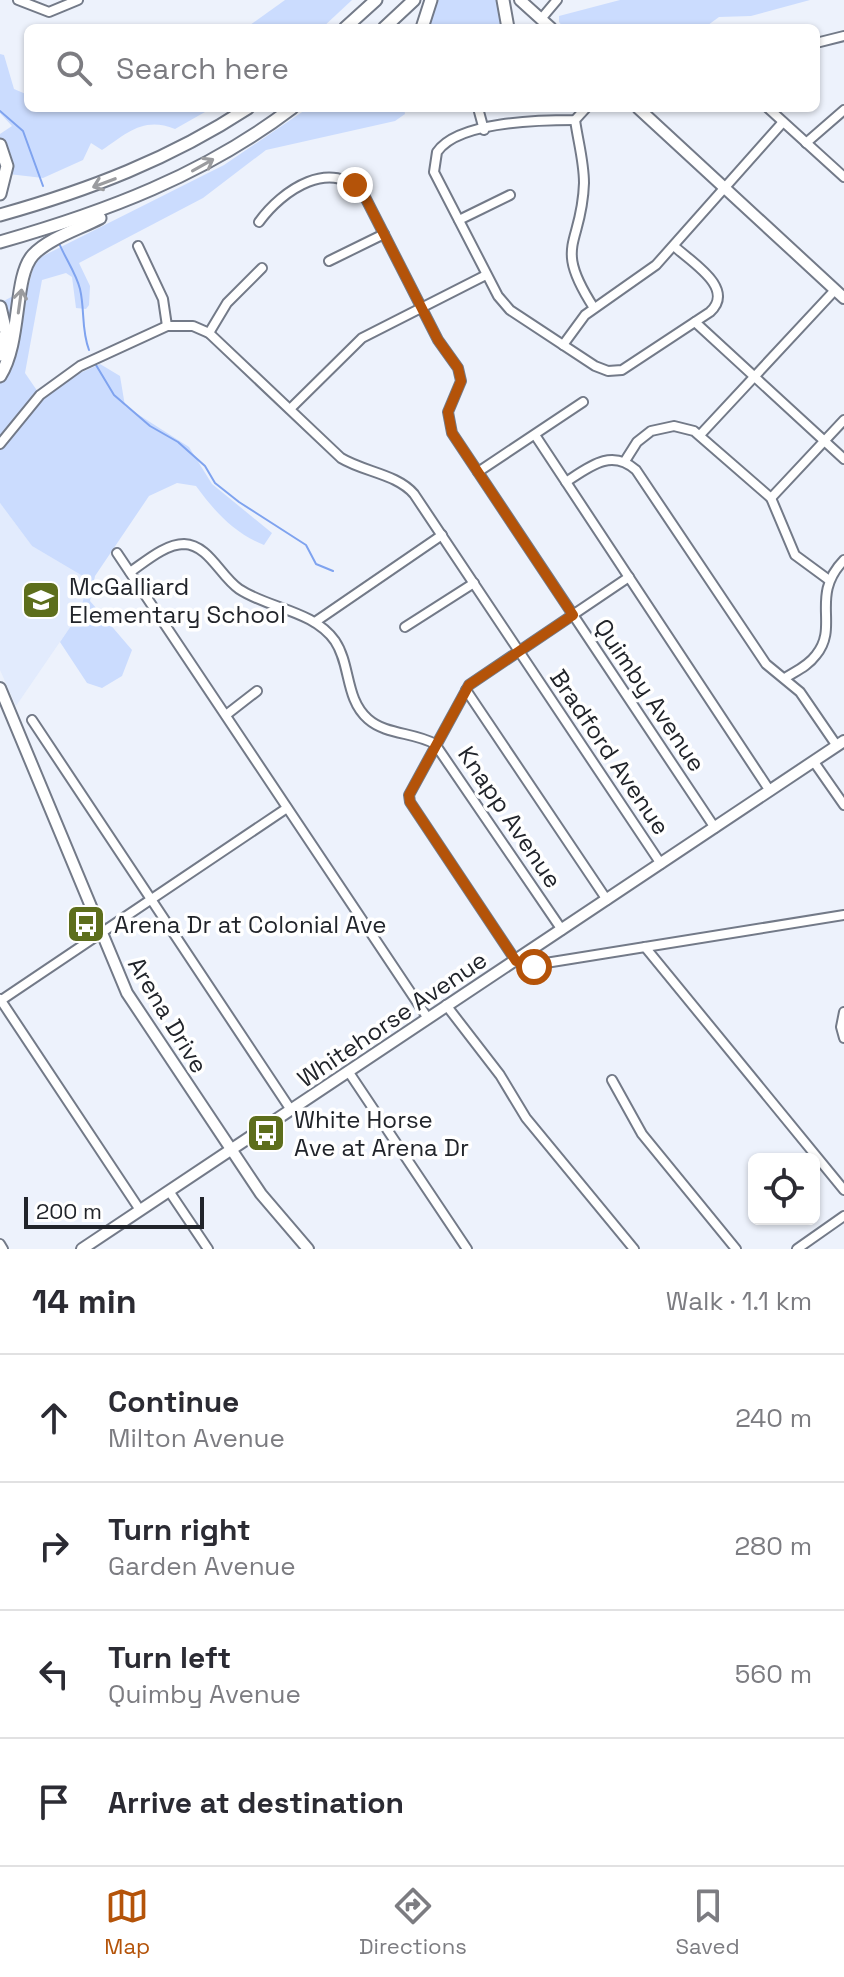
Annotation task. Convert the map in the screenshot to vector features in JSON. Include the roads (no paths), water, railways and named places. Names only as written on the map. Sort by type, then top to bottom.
[{"type":"highway","points":[[349,24],[376,0]]},
{"type":"highway","points":[[388,24],[414,0]]},
{"type":"highway","points":[[423,24],[431,0]]},
{"type":"highway","points":[[503,0],[507,24]]},
{"type":"highway","points":[[0,215],[121,176],[197,140],[242,112]]},
{"type":"highway","points":[[0,376],[15,341],[24,274],[35,253],[231,150],[286,112]]},
{"type":"highway","points":[[0,145],[7,166],[0,194]]},
{"type":"highway","points":[[0,242],[108,209],[164,185]]},
{"type":"highway","points":[[0,307],[6,332],[0,355]]},
{"type":"main road","points":[[520,0],[547,24]]},
{"type":"main road","points":[[642,112],[844,298]]},
{"type":"main road","name":"Arena Drive","points":[[0,688],[127,993],[230,1150],[279,1217],[308,1249]]},
{"type":"main road","name":"Whitehorse Avenue","points":[[82,1249],[840,744]]},
{"type":"street","points":[[18,0],[49,12],[78,0]]},
{"type":"street","points":[[541,19],[557,0]]},
{"type":"street","points":[[820,42],[844,36]]},
{"type":"street","points":[[806,143],[844,110]]},
{"type":"street","points":[[479,112],[484,130]]},
{"type":"street","points":[[582,112],[575,120],[528,120],[445,142],[434,158],[434,172],[503,304],[595,366],[615,371],[628,367],[715,308],[719,292],[715,283],[674,246]]},
{"type":"street","points":[[772,112],[844,177]]},
{"type":"street","points":[[575,120],[584,185],[570,260],[574,276],[594,308]]},
{"type":"street","points":[[563,345],[594,308],[645,274],[674,246],[783,122]]},
{"type":"street","name":"Quimby Avenue","points":[[259,222],[274,204],[309,181],[333,176],[359,189],[438,340],[458,368],[461,381],[448,412],[449,426],[715,828]]},
{"type":"street","points":[[459,220],[510,195]]},
{"type":"street","points":[[329,261],[384,234]]},
{"type":"street","points":[[138,246],[163,299],[167,326]]},
{"type":"street","points":[[0,444],[26,408],[68,373],[167,326],[193,326],[209,333],[227,303],[262,268]]},
{"type":"street","points":[[290,409],[362,338],[486,275]]},
{"type":"street","points":[[700,435],[835,290]]},
{"type":"street","points":[[695,322],[844,459]]},
{"type":"street","name":"Bradford Avenue","points":[[209,333],[341,458],[364,471],[407,485],[661,864]]},
{"type":"street","points":[[478,472],[583,402]]},
{"type":"street","points":[[771,498],[844,420]]},
{"type":"street","points":[[625,461],[637,442],[658,428],[683,427],[700,435],[771,498],[795,555],[829,580]]},
{"type":"street","points":[[535,435],[770,791]]},
{"type":"street","points":[[566,482],[599,461],[625,461],[639,473],[766,664],[800,692],[840,744]]},
{"type":"street","points":[[315,622],[442,535]]},
{"type":"street","name":"Knapp Avenue","points":[[130,572],[170,547],[192,546],[207,555],[225,577],[242,591],[315,622],[340,650],[354,700],[364,715],[385,729],[415,734],[435,744],[562,930]]},
{"type":"street","points":[[117,553],[427,1017]]},
{"type":"street","points":[[785,678],[808,664],[820,650],[825,634],[824,600],[829,580],[844,560]]},
{"type":"street","points":[[629,577],[466,690],[409,795],[414,808],[516,961],[534,967],[844,915]]},
{"type":"street","points":[[405,627],[474,583]]},
{"type":"street","points":[[466,690],[607,900]]},
{"type":"street","points":[[226,715],[257,691]]},
{"type":"street","points":[[32,720],[48,749],[291,1110]]},
{"type":"street","points":[[814,762],[844,805]]},
{"type":"street","points":[[140,1210],[0,1000],[287,808]]},
{"type":"street","points":[[645,947],[844,1190]]},
{"type":"street","points":[[446,1005],[500,1075],[526,1118],[634,1249]]},
{"type":"street","points":[[844,1012],[844,1038]]},
{"type":"street","points":[[348,1071],[467,1249]]},
{"type":"street","points":[[612,1080],[642,1134],[736,1249]]},
{"type":"street","points":[[169,1191],[208,1249]]},
{"type":"street","points":[[797,1249],[844,1216]]},
{"type":"waterway","points":[[0,111],[23,131],[43,186]]},
{"type":"waterway","points":[[59,243],[80,289],[89,350]]},
{"type":"waterway","points":[[96,365],[114,395],[150,426],[178,442],[205,466],[215,483],[306,545],[316,564],[333,571]]},
{"type":"place","name":"McGalliard Elementary School","points":[[41,600]]},
{"type":"place","name":"Arena Dr at Colonial Ave","points":[[86,924]]},
{"type":"place","name":"White Horse Ave at Arena Dr","points":[[266,1133]]}]
